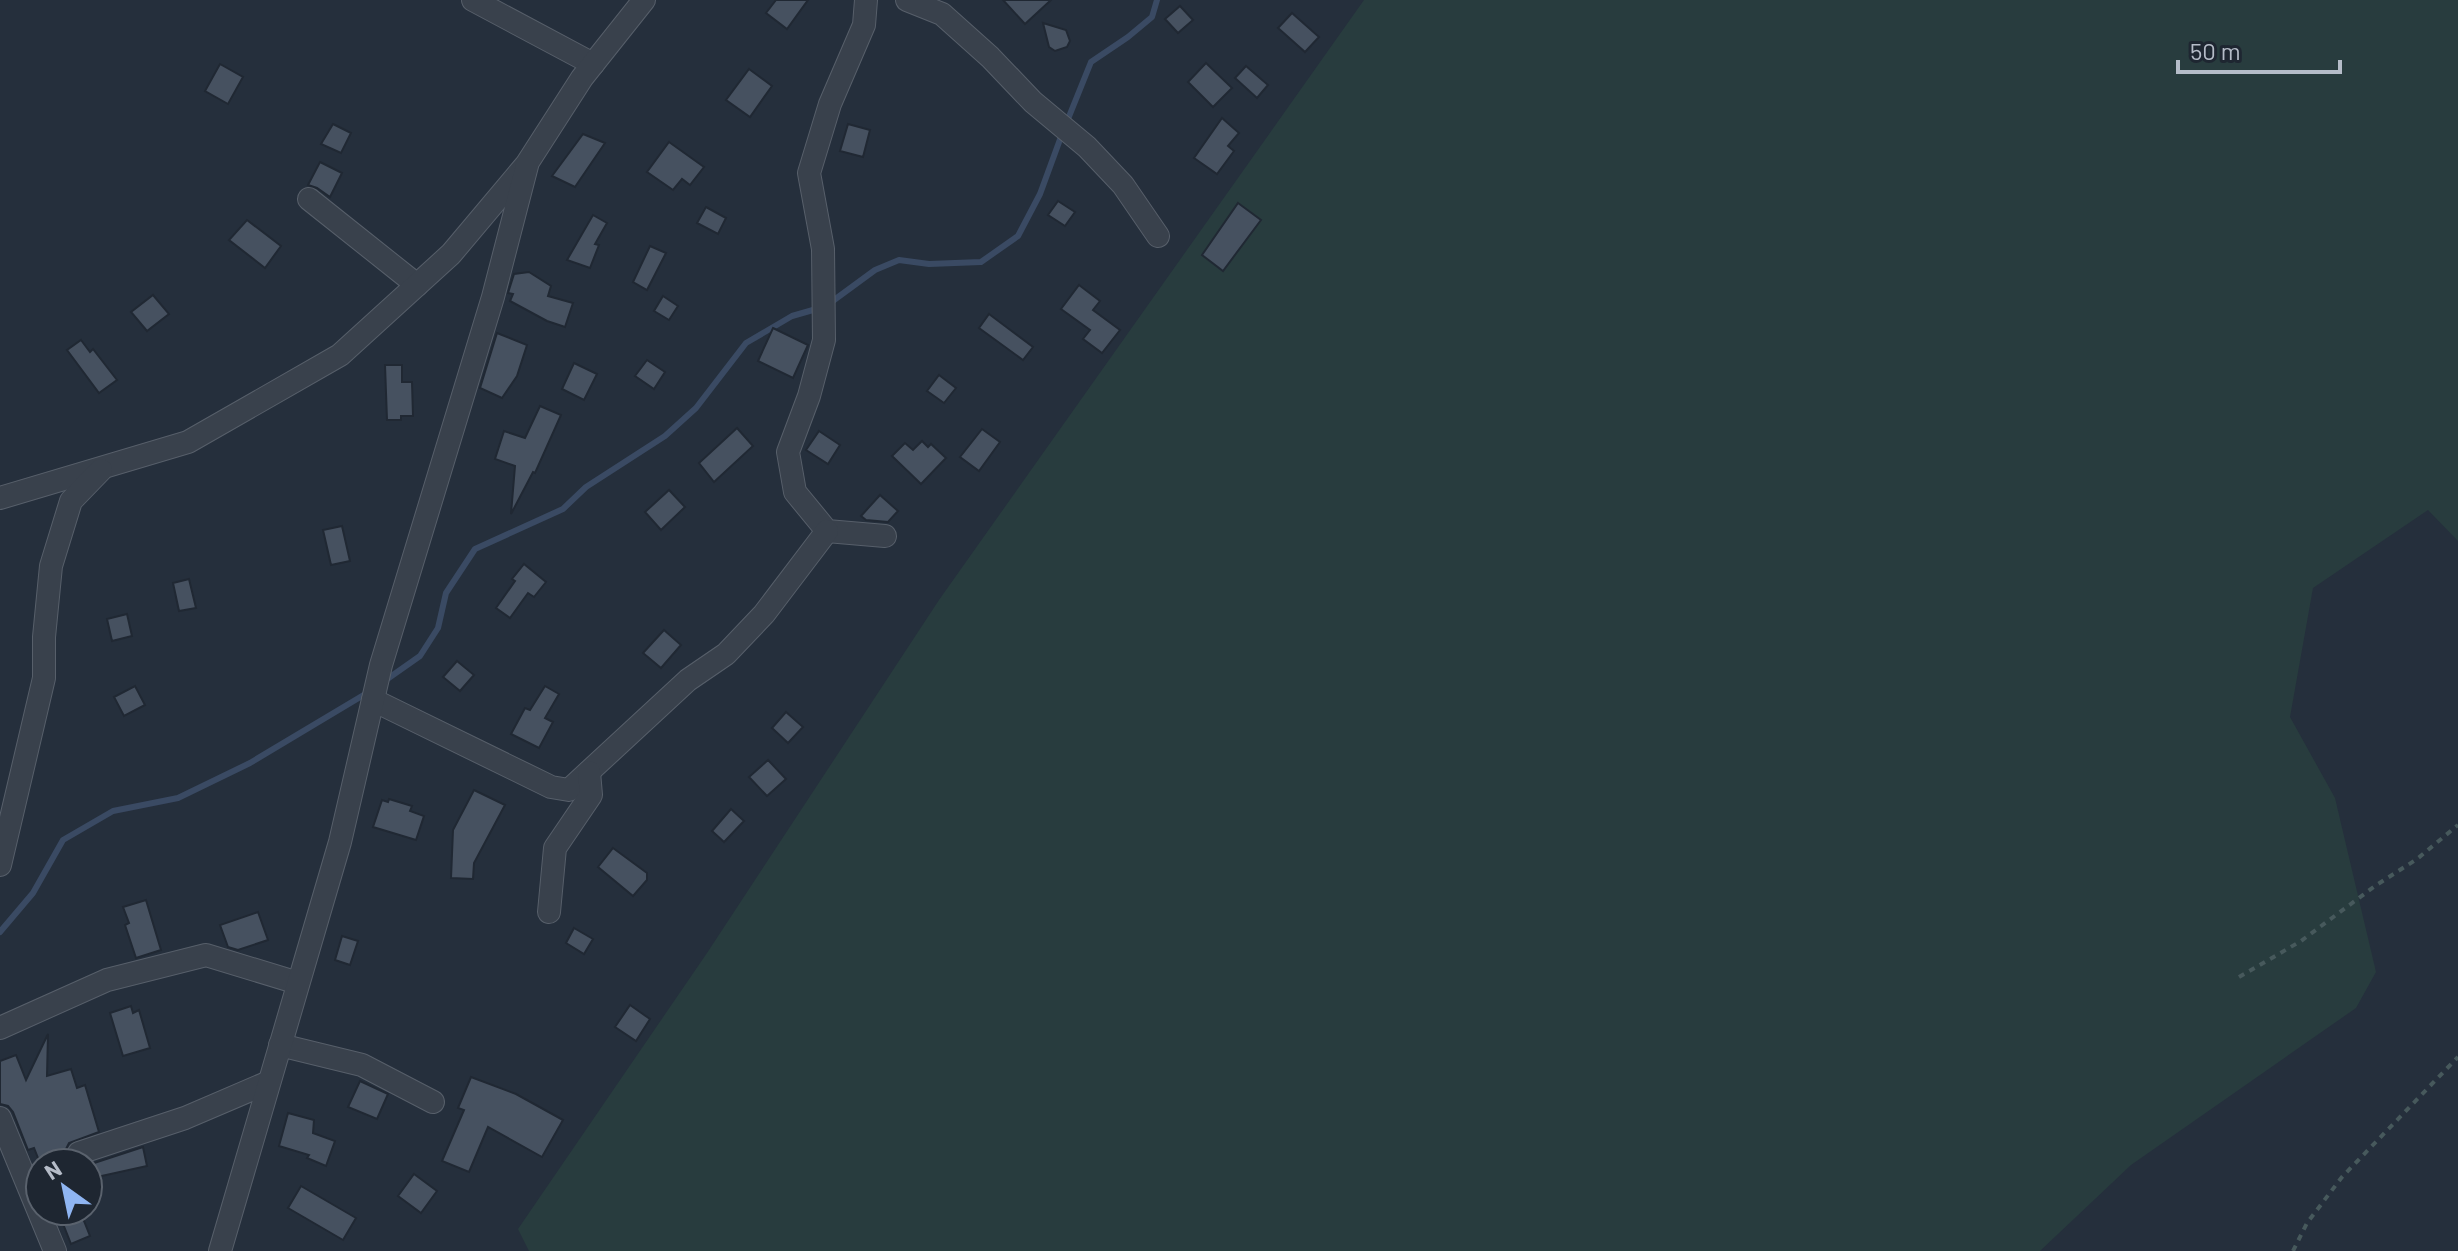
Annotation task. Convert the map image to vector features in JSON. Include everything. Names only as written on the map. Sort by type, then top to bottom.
[{"type":"street","points":[[473,0],[593,64]]},
{"type":"street","points":[[0,498],[188,442],[340,355],[451,254],[528,162],[593,64],[644,0]]},
{"type":"street","points":[[866,0],[864,25],[830,104],[809,173],[823,249],[824,340],[809,396],[788,452],[795,492],[827,531],[885,536]]},
{"type":"street","points":[[907,0],[948,7],[1033,102],[1123,185],[1158,236]]},
{"type":"street","points":[[220,1251],[340,842],[381,665],[493,297],[528,162]]},
{"type":"street","points":[[309,199],[417,285]]},
{"type":"street","points":[[0,865],[44,678],[44,637],[51,566],[71,501],[105,467]]},
{"type":"street","points":[[373,700],[551,787],[569,790],[688,680],[726,654],[764,614],[827,531]]},
{"type":"street","points":[[549,912],[555,848],[591,795],[589,772]]},
{"type":"street","points":[[0,1028],[107,980],[206,955],[298,983]]},
{"type":"street","points":[[280,1045],[362,1065],[433,1102]]},
{"type":"street","points":[[97,1147],[185,1118],[269,1082]]},
{"type":"street","points":[[0,1118],[55,1251]]},
{"type":"path","points":[[2239,977],[2301,941],[2417,859],[2458,825]]},
{"type":"path","points":[[2293,1251],[2307,1223],[2342,1177],[2458,1057]]},
{"type":"green space","points":[[1364,0],[2458,0],[2458,541],[2428,510],[2313,588],[2290,717],[2335,798],[2376,972],[2356,1008],[2131,1165],[2040,1251],[529,1251],[518,1229],[707,953],[939,600]]},
{"type":"building","points":[[776,0],[808,0],[787,29],[766,13]]},
{"type":"building","points":[[1003,0],[1051,0],[1025,24]]},
{"type":"building","points":[[1180,6],[1193,20],[1178,33],[1165,19]]},
{"type":"building","points":[[1292,13],[1319,37],[1305,52],[1278,28]]},
{"type":"building","points":[[1043,23],[1066,30],[1070,41],[1067,47],[1055,51],[1049,47]]},
{"type":"building","points":[[1206,63],[1232,88],[1213,107],[1188,82]]},
{"type":"building","points":[[220,64],[243,77],[228,104],[205,91]]},
{"type":"building","points":[[1246,66],[1268,85],[1257,98],[1235,78]]},
{"type":"building","points":[[749,69],[772,86],[750,117],[726,100]]},
{"type":"building","points":[[1222,118],[1239,133],[1228,146],[1234,151],[1217,174],[1194,158]]},
{"type":"building","points":[[333,124],[351,133],[341,153],[321,144]]},
{"type":"building","points":[[848,124],[870,130],[863,157],[840,151]]},
{"type":"building","points":[[583,134],[605,143],[575,187],[552,176]]},
{"type":"building","points":[[669,142],[704,167],[690,185],[682,179],[673,190],[647,172]]},
{"type":"building","points":[[320,162],[342,173],[330,197],[308,185]]},
{"type":"building","points":[[1058,201],[1075,212],[1065,226],[1048,215]]},
{"type":"building","points":[[1238,203],[1261,220],[1223,271],[1202,255]]},
{"type":"building","points":[[706,207],[726,218],[718,234],[697,223]]},
{"type":"building","points":[[593,215],[607,223],[595,244],[599,245],[590,268],[567,260]]},
{"type":"building","points":[[247,220],[281,246],[265,268],[229,240]]},
{"type":"building","points":[[650,246],[666,253],[647,290],[633,282]]},
{"type":"building","points":[[529,272],[551,286],[548,296],[573,303],[565,327],[510,301],[513,294],[508,293],[514,274]]},
{"type":"building","points":[[1079,285],[1100,301],[1093,310],[1120,330],[1102,353],[1083,339],[1090,330],[1061,309]]},
{"type":"building","points":[[153,295],[169,314],[147,331],[131,312]]},
{"type":"building","points":[[663,296],[678,306],[669,320],[654,311]]},
{"type":"building","points":[[989,314],[1033,347],[1023,360],[979,328]]},
{"type":"building","points":[[773,328],[808,345],[793,378],[758,361]]},
{"type":"building","points":[[497,333],[527,345],[517,376],[502,398],[480,388]]},
{"type":"building","points":[[81,340],[90,352],[93,349],[117,380],[99,393],[67,350]]},
{"type":"building","points":[[647,360],[665,372],[654,389],[635,376]]},
{"type":"building","points":[[574,363],[597,374],[584,400],[562,389]]},
{"type":"building","points":[[385,365],[402,365],[402,382],[412,382],[413,416],[387,420]]},
{"type":"building","points":[[939,375],[956,388],[944,403],[927,391]]},
{"type":"building","points":[[540,406],[561,415],[535,473],[511,514],[515,466],[495,459],[504,431],[525,438]]},
{"type":"building","points":[[737,428],[753,446],[714,482],[699,463]]},
{"type":"building","points":[[982,429],[1000,442],[979,471],[960,457]]},
{"type":"building","points":[[819,431],[840,445],[828,464],[806,450]]},
{"type":"building","points":[[922,441],[928,447],[931,444],[946,458],[921,484],[892,456],[905,443],[913,450]]},
{"type":"building","points":[[669,490],[685,507],[661,530],[645,512]]},
{"type":"building","points":[[880,495],[898,511],[888,522],[866,520],[861,516]]},
{"type":"building","points":[[342,526],[350,561],[331,565],[323,530]]},
{"type":"building","points":[[524,564],[546,582],[534,597],[528,593],[510,618],[496,608]]},
{"type":"building","points":[[189,579],[196,608],[179,611],[173,583]]},
{"type":"building","points":[[127,614],[132,636],[112,641],[107,619]]},
{"type":"building","points":[[664,630],[681,645],[661,668],[643,653]]},
{"type":"building","points":[[457,661],[474,675],[460,691],[443,677]]},
{"type":"building","points":[[135,686],[145,705],[124,716],[114,697]]},
{"type":"building","points":[[545,686],[559,694],[545,718],[553,722],[539,748],[511,734],[525,708],[530,710]]},
{"type":"building","points":[[786,712],[803,727],[788,743],[772,728]]},
{"type":"building","points":[[768,760],[786,779],[767,796],[749,777]]},
{"type":"building","points":[[474,790],[505,805],[474,863],[473,879],[451,878],[453,830]]},
{"type":"building","points":[[389,799],[412,806],[410,811],[424,816],[416,840],[373,827],[382,800],[388,802]]},
{"type":"building","points":[[731,809],[744,821],[724,842],[712,831]]},
{"type":"building","points":[[613,848],[647,873],[647,880],[633,896],[598,867]]},
{"type":"building","points":[[146,900],[161,950],[136,958],[125,925],[129,923],[123,907]]},
{"type":"building","points":[[258,912],[268,940],[238,950],[228,947],[220,925]]},
{"type":"building","points":[[574,928],[593,939],[584,954],[566,943]]},
{"type":"building","points":[[342,936],[358,941],[350,965],[335,960]]},
{"type":"building","points":[[630,1005],[650,1019],[636,1041],[615,1027]]},
{"type":"building","points":[[131,1006],[133,1013],[139,1010],[150,1048],[123,1056],[110,1013]]},
{"type":"building","points":[[48,1034],[47,1076],[71,1069],[77,1088],[85,1085],[99,1132],[69,1143],[67,1147],[27,1147],[13,1112],[8,1106],[0,1104],[0,1061],[16,1055],[26,1080]]},
{"type":"building","points":[[471,1077],[516,1094],[563,1120],[542,1157],[488,1127],[469,1172],[442,1161],[464,1110],[458,1108]]},
{"type":"building","points":[[360,1081],[388,1094],[377,1119],[348,1107]]},
{"type":"building","points":[[288,1113],[314,1120],[313,1133],[335,1141],[326,1166],[307,1158],[309,1155],[279,1146]]},
{"type":"building","points":[[143,1147],[147,1166],[104,1175],[104,1160]]},
{"type":"building","points":[[414,1174],[437,1191],[421,1213],[398,1196]]},
{"type":"building","points":[[301,1186],[356,1218],[343,1240],[288,1208]]},
{"type":"building","points":[[64,1227],[86,1227],[90,1236],[71,1244]]},
{"type":"waterway","points":[[1066,124],[1091,62],[1152,17],[1157,0]]},
{"type":"waterway","points":[[830,303],[875,270],[899,260],[929,264],[981,262],[1018,236],[1040,194],[1062,134]]},
{"type":"waterway","points":[[383,682],[420,656],[438,628],[446,593],[475,549],[563,509],[586,487],[665,436],[696,408],[746,343],[792,316],[820,308]]},
{"type":"waterway","points":[[0,932],[33,893],[63,840],[113,811],[178,798],[250,763],[367,693]]}]
